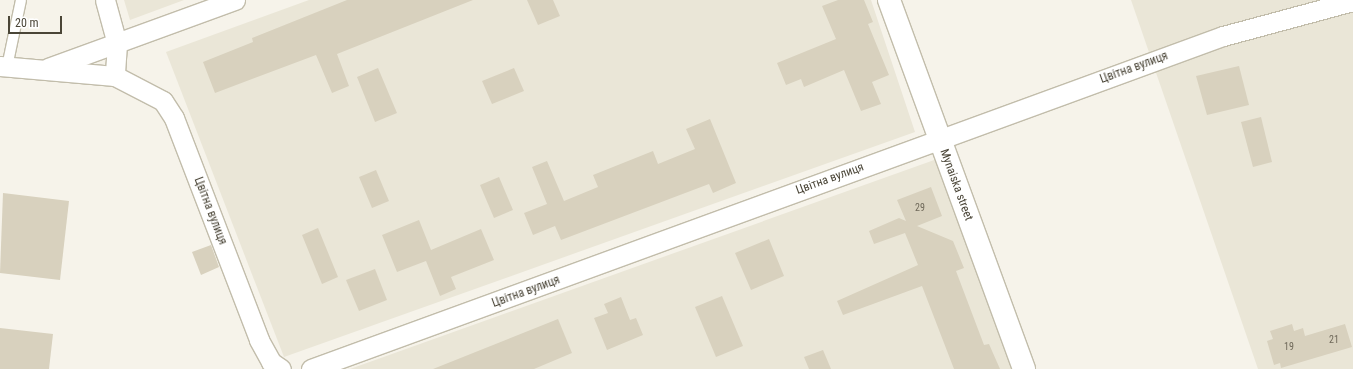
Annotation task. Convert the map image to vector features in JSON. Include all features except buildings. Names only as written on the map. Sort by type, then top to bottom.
[{"type":"street","points":[[105,0],[117,44],[115,76]]},
{"type":"street","points":[[41,70],[117,44],[235,0]]},
{"type":"street","name":"Mynaiska street","points":[[889,0],[1024,369]]},
{"type":"street","name":"Цвітна вулиця","points":[[311,369],[1223,36],[1353,1]]},
{"type":"street","name":"Цвітна вулиця","points":[[4,67],[115,76],[149,90],[164,101],[174,118],[259,340],[271,362],[281,369]]},
{"type":"lane","points":[[4,67],[21,0]]},
{"type":"shaded area","points":[[124,0],[184,0],[130,20]]},
{"type":"shaded area","points":[[309,0],[871,0],[915,132],[284,357],[166,52]]},
{"type":"shaded area","points":[[1131,0],[1353,0],[1353,369],[1258,369]]},
{"type":"shaded area","points":[[937,159],[1012,369],[350,369]]}]
